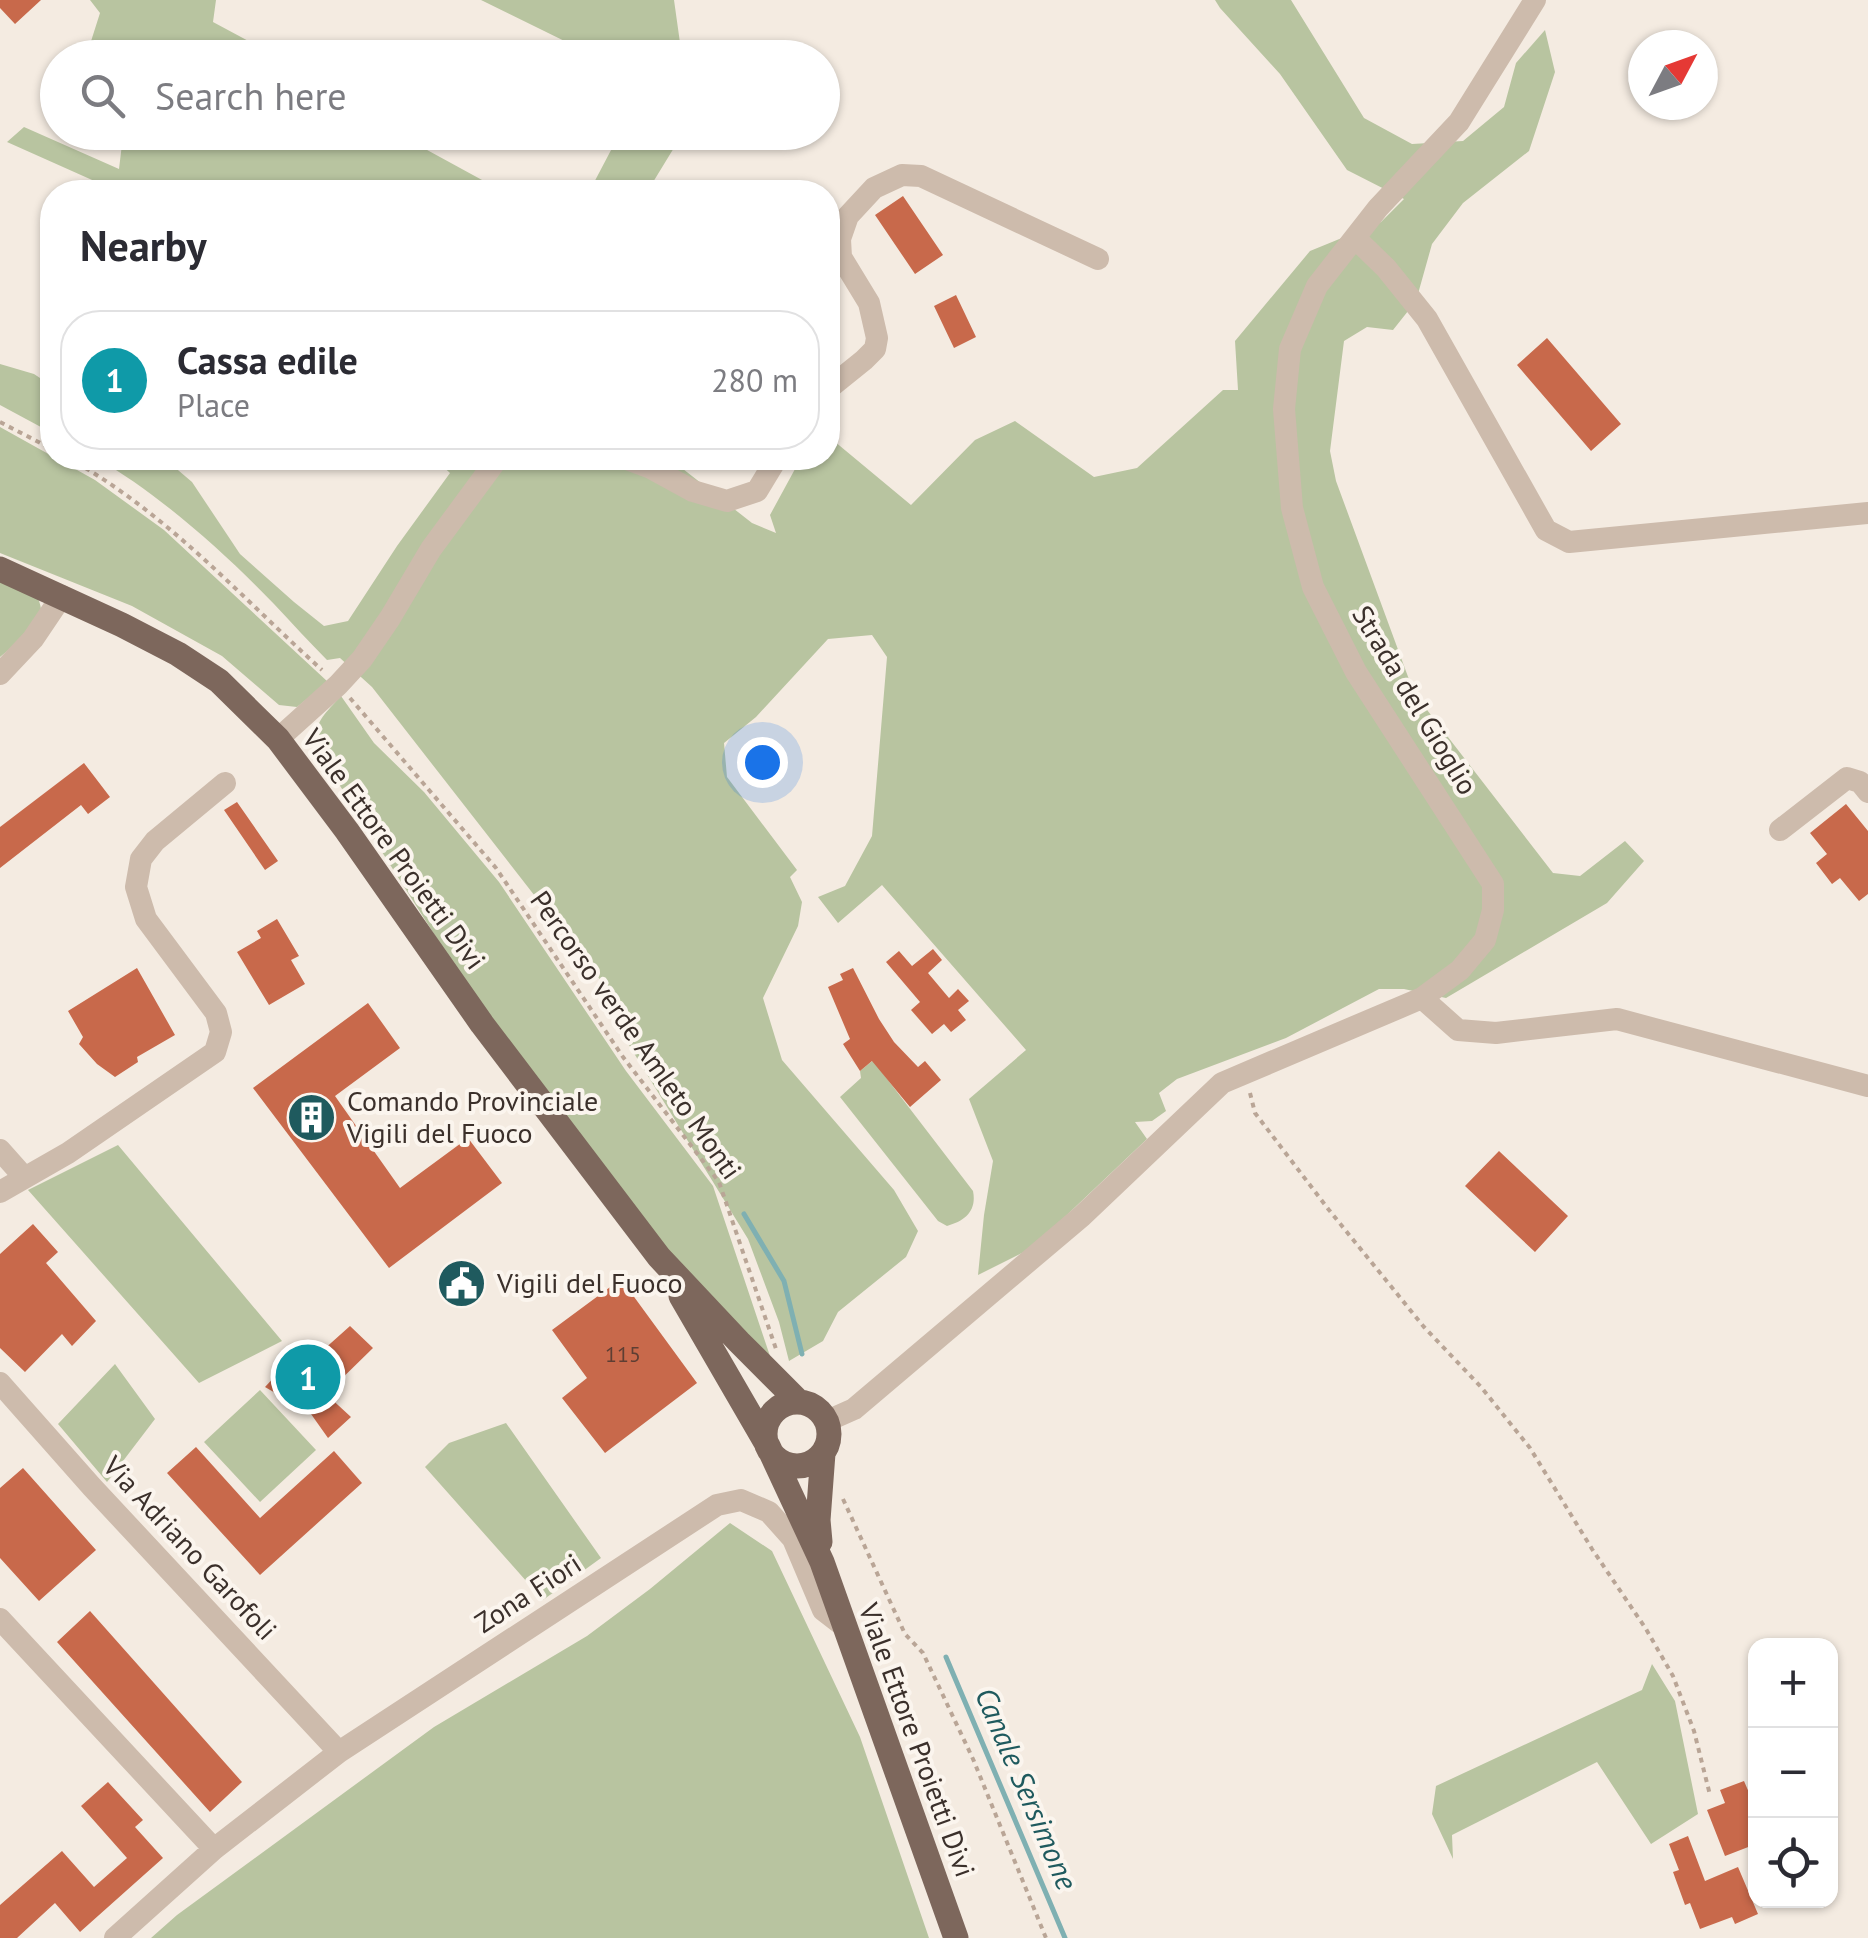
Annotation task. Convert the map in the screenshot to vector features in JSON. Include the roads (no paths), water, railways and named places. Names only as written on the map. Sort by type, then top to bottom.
[{"type":"main road","name":"Viale Ettore Proietti Divi","points":[[0,568],[122,625],[192,663],[219,681],[278,739],[348,831],[482,1024],[659,1257],[799,1402],[816,1408],[826,1421],[829,1438],[823,1453],[818,1520],[822,1562]]},
{"type":"main road","name":"Viale Ettore Proietti Divi","points":[[659,1257],[768,1446],[822,1562],[956,1938]]},
{"type":"main road","points":[[799,1402],[779,1408],[771,1416],[766,1425],[768,1446],[788,1465],[807,1464],[823,1453]]},
{"type":"street","name":"Strada del Gioglio","points":[[826,1421],[854,1410],[1052,1242],[1222,1083],[1422,998],[1460,970],[1485,940],[1494,910],[1493,884],[1356,672],[1313,586],[1292,508],[1284,409],[1290,349],[1317,286],[1378,208],[1459,122],[1535,0]]},
{"type":"street","points":[[840,379],[875,348],[877,338],[869,303],[841,257],[840,239],[848,216],[874,188],[902,174],[921,176],[1098,259]]},
{"type":"street","points":[[1355,238],[1386,268],[1427,319],[1546,530],[1568,542],[1868,512]]},
{"type":"street","points":[[278,739],[362,659],[431,549],[489,470]]},
{"type":"street","points":[[654,470],[692,491],[727,501],[757,491],[770,470]]},
{"type":"street","points":[[0,674],[33,638],[62,596]]},
{"type":"street","points":[[1780,830],[1847,778],[1860,782],[1868,792]]},
{"type":"street","points":[[0,1192],[68,1153],[215,1052],[221,1032],[216,1013],[146,919],[136,886],[141,859],[155,841],[226,784]]},
{"type":"street","points":[[1422,998],[1458,1030],[1496,1033],[1618,1019],[1868,1086]]},
{"type":"street","points":[[0,1150],[24,1177]]},
{"type":"street","name":"Via Adriano Garofoli","points":[[0,1384],[339,1752]]},
{"type":"street","name":"Zona Fiori","points":[[115,1938],[214,1848],[339,1752],[716,1505],[741,1500],[769,1512],[793,1539],[823,1610],[845,1627]]},
{"type":"street","points":[[0,1619],[214,1848]]},
{"type":"waterway","name":"Canale Sersimone","points":[[744,1214],[784,1281],[802,1354]]},
{"type":"waterway","name":"Canale Sersimone","points":[[946,1657],[1065,1938]]},
{"type":"place","name":"Comando Provinciale Vigili del Fuoco","points":[[312,1117]]},
{"type":"place","name":"Vigili del Fuoco","points":[[462,1283]]},
{"type":"place","name":"Cassa edile","points":[[308,1377]]}]
